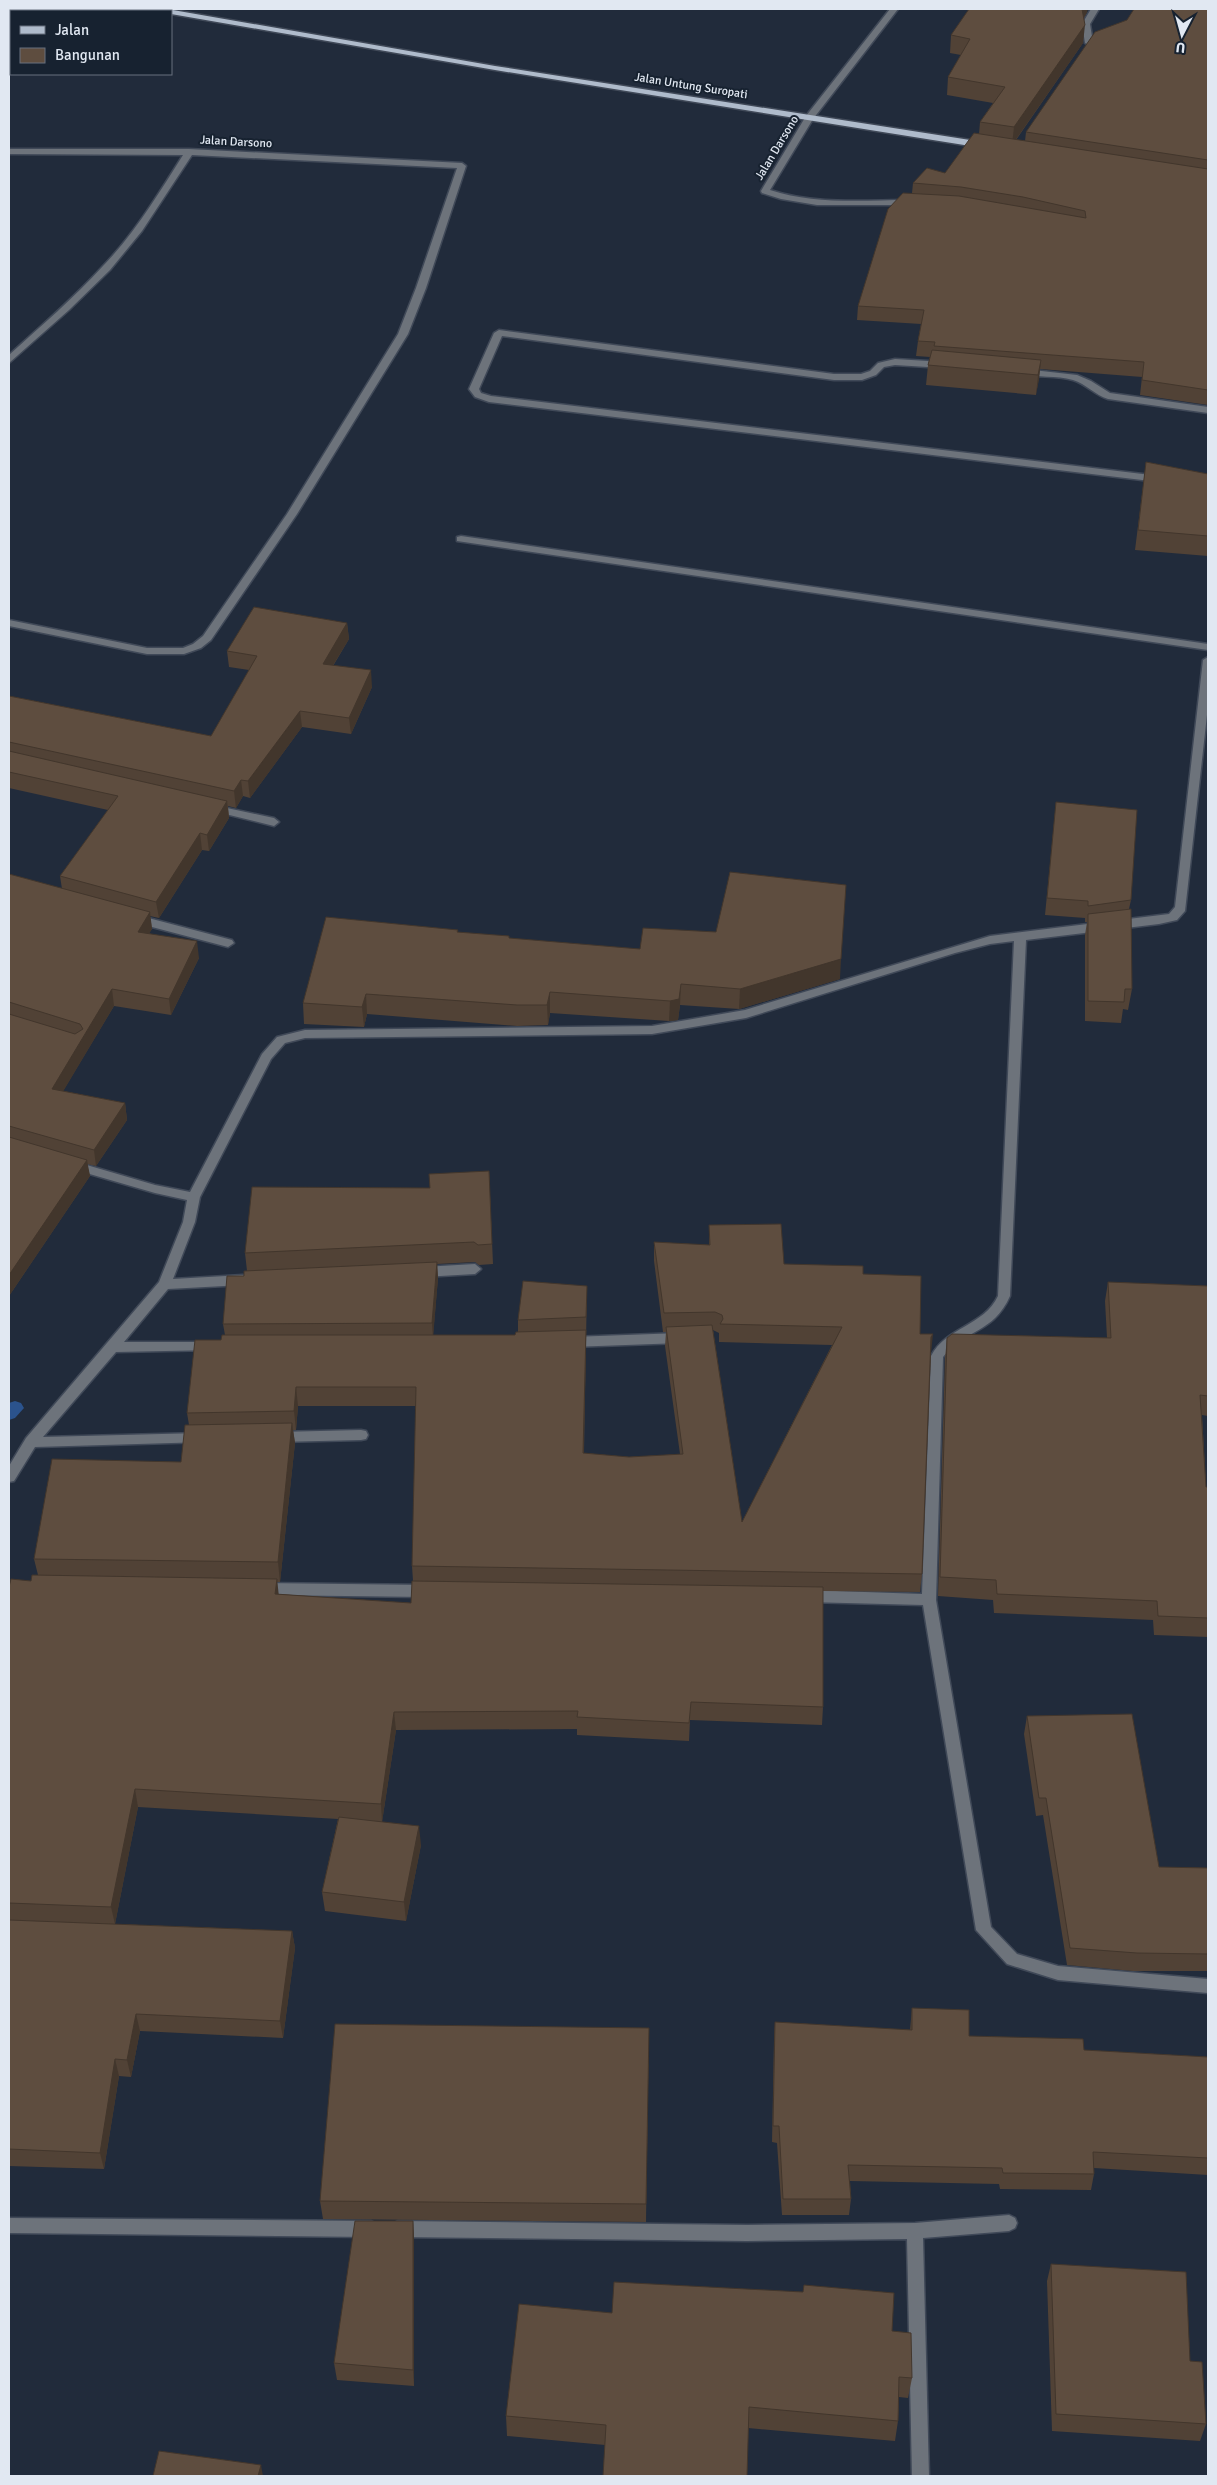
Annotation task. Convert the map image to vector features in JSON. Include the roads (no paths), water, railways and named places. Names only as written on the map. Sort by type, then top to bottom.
[{"type":"main road","name":"Jalan Untung Suropati","points":[[172,12],[496,68],[996,147]]},
{"type":"street","name":"Jalan Darsono","points":[[894,9],[809,118],[765,191],[777,196],[813,200],[925,203]]},
{"type":"street","points":[[1083,51],[1093,41],[1086,24],[1095,9]]},
{"type":"street","name":"Jalan Darsono","points":[[9,151],[189,152],[462,166],[421,288],[403,334],[292,514],[207,638],[197,646],[184,651],[147,651],[12,623]]},
{"type":"street","points":[[9,360],[87,288],[118,255],[146,220],[189,152]]},
{"type":"street","points":[[952,366],[895,362],[881,365],[873,373],[862,377],[834,377],[499,333],[474,389],[478,396],[489,399],[1173,481]]},
{"type":"street","points":[[1010,371],[1075,378],[1088,382],[1096,391],[1108,396],[1208,410]]},
{"type":"street","points":[[461,539],[1208,647]]},
{"type":"street","points":[[9,634],[12,623]]},
{"type":"street","points":[[9,1476],[30,1442],[165,1284],[189,1222],[194,1197],[266,1057],[281,1040],[305,1034],[652,1030],[746,1014],[952,950],[1020,936],[1173,917],[1181,908],[1204,728],[1208,660]]},
{"type":"street","points":[[198,805],[274,822]]},
{"type":"street","points":[[123,915],[228,943]]},
{"type":"street","points":[[1020,936],[1004,1296],[999,1310],[986,1321],[950,1341],[937,1356],[929,1600],[984,1930],[1012,1959],[1058,1973],[1208,1986]]},
{"type":"street","points":[[64,1163],[155,1189],[194,1197]]},
{"type":"street","points":[[407,1273],[475,1270]]},
{"type":"street","points":[[165,1284],[252,1280]]},
{"type":"street","points":[[554,1342],[694,1338]]},
{"type":"street","points":[[113,1347],[220,1347]]},
{"type":"street","points":[[264,1437],[361,1435]]},
{"type":"street","points":[[30,1442],[215,1438]]},
{"type":"street","points":[[246,1589],[445,1592]]},
{"type":"street","points":[[791,1596],[929,1600]]},
{"type":"street","points":[[9,2225],[738,2233],[915,2231],[1009,2223]]},
{"type":"street","points":[[915,2231],[921,2476]]},
{"type":"waterway","points":[[9,1413],[15,1408]]}]
